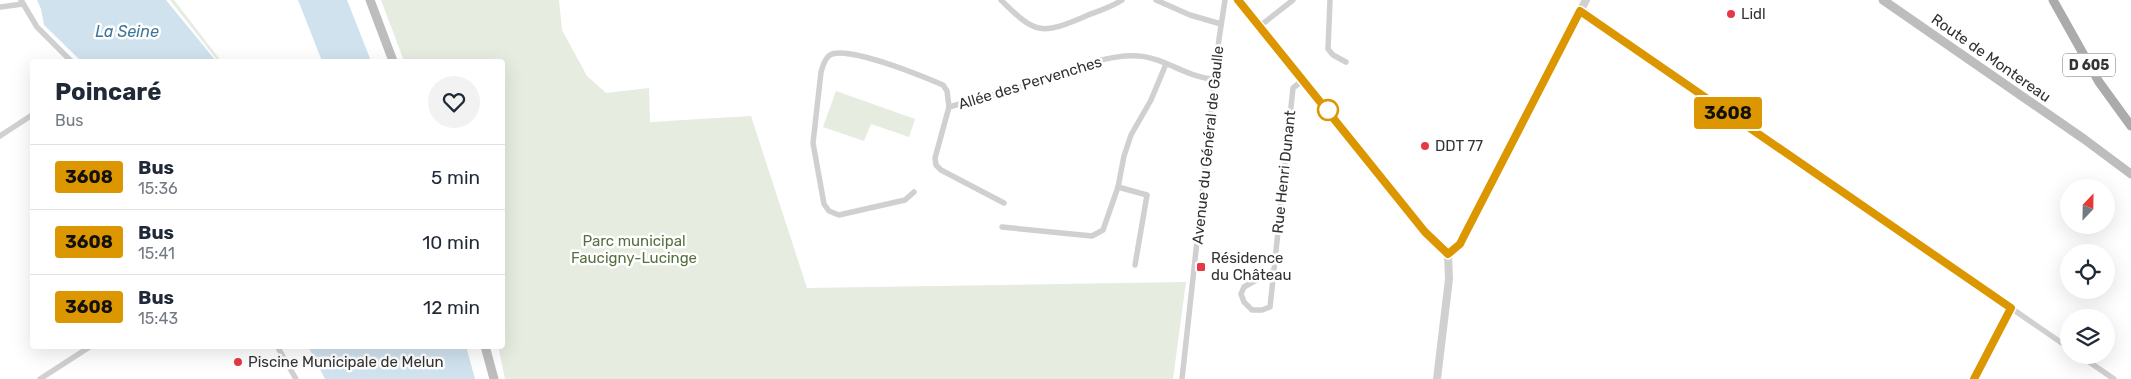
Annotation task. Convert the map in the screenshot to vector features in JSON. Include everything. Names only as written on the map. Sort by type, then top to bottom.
[{"type":"main road","points":[[370,0],[392,59]]},
{"type":"main road","name":"Route de Montereau","points":[[1883,0],[2084,139],[2131,174]]},
{"type":"main road","name":"D 605","points":[[2053,0],[2099,82],[2131,126]]},
{"type":"main road","name":"Route de Montereau","points":[[2084,139],[2131,169]]},
{"type":"main road","points":[[486,349],[494,379]]},
{"type":"street","points":[[1001,0],[1020,19],[1036,29],[1046,30],[1060,28],[1122,0]]},
{"type":"street","points":[[1156,0],[1204,20],[1221,24]]},
{"type":"street","name":"Avenue du Général de Gaulle","points":[[1182,379],[1214,79],[1225,0]]},
{"type":"street","points":[[1238,0],[1425,232],[1448,254],[1449,279],[1437,379]]},
{"type":"street","points":[[1260,26],[1293,0]]},
{"type":"street","points":[[1330,0],[1328,49],[1333,55],[1346,62]]},
{"type":"street","points":[[1448,254],[1460,244],[1586,0]]},
{"type":"street","points":[[0,7],[20,1],[37,27],[69,59]]},
{"type":"street","points":[[1580,11],[2060,342]]},
{"type":"street","points":[[914,192],[905,200],[839,215],[829,211],[824,204],[813,143],[821,72],[825,61],[831,54],[842,53],[894,65],[943,85],[947,91],[949,107]]},
{"type":"street","name":"Allée des Pervenches","points":[[1004,203],[941,170],[936,165],[935,158],[949,107],[1022,87],[1116,56],[1140,56],[1180,68],[1204,79],[1214,79]]},
{"type":"street","points":[[1002,227],[1092,236],[1100,234],[1105,226],[1118,187],[1124,156],[1131,135],[1151,100],[1166,64]]},
{"type":"street","name":"Rue Henri Dunant","points":[[1274,270],[1244,287],[1241,294],[1244,302],[1252,310],[1262,310],[1270,307],[1274,270],[1293,88],[1303,80]]},
{"type":"street","points":[[0,136],[30,116]]},
{"type":"street","points":[[1118,187],[1147,196],[1135,264]]},
{"type":"street","points":[[1974,379],[2011,308]]},
{"type":"street","points":[[40,379],[86,349]]},
{"type":"street","points":[[279,349],[296,379]]},
{"type":"street","points":[[2092,364],[2114,379]]},
{"type":"green space","points":[[170,0],[174,0],[219,59],[216,59]]},
{"type":"green space","name":"Parc municipal Faucigny-Lucinge","points":[[381,0],[559,0],[562,30],[587,76],[606,93],[649,88],[650,122],[751,116],[807,288],[1186,282],[1173,379],[505,379],[499,349],[505,349],[505,59],[403,59]]},
{"type":"green space","points":[[836,91],[915,119],[909,137],[871,124],[864,141],[823,127]]},
{"type":"water","name":"La Seine","points":[[37,0],[166,0],[214,59],[79,59],[44,25]]},
{"type":"water","points":[[298,0],[347,0],[370,59],[321,59]]},
{"type":"water","points":[[310,349],[467,349],[475,379],[325,379]]},
{"type":"bus line","name":"3608","points":[[1238,0],[1327,108],[1425,232],[1448,254],[1460,244],[1580,11],[2011,308],[1998,329],[1974,379]]},
{"type":"place","name":"Lidl","points":[[1731,14]]},
{"type":"place","name":"DDT 77","points":[[1425,146]]},
{"type":"place","name":"Résidence du Château","points":[[1201,267]]},
{"type":"place","name":"Piscine Municipale de Melun","points":[[238,362]]}]
